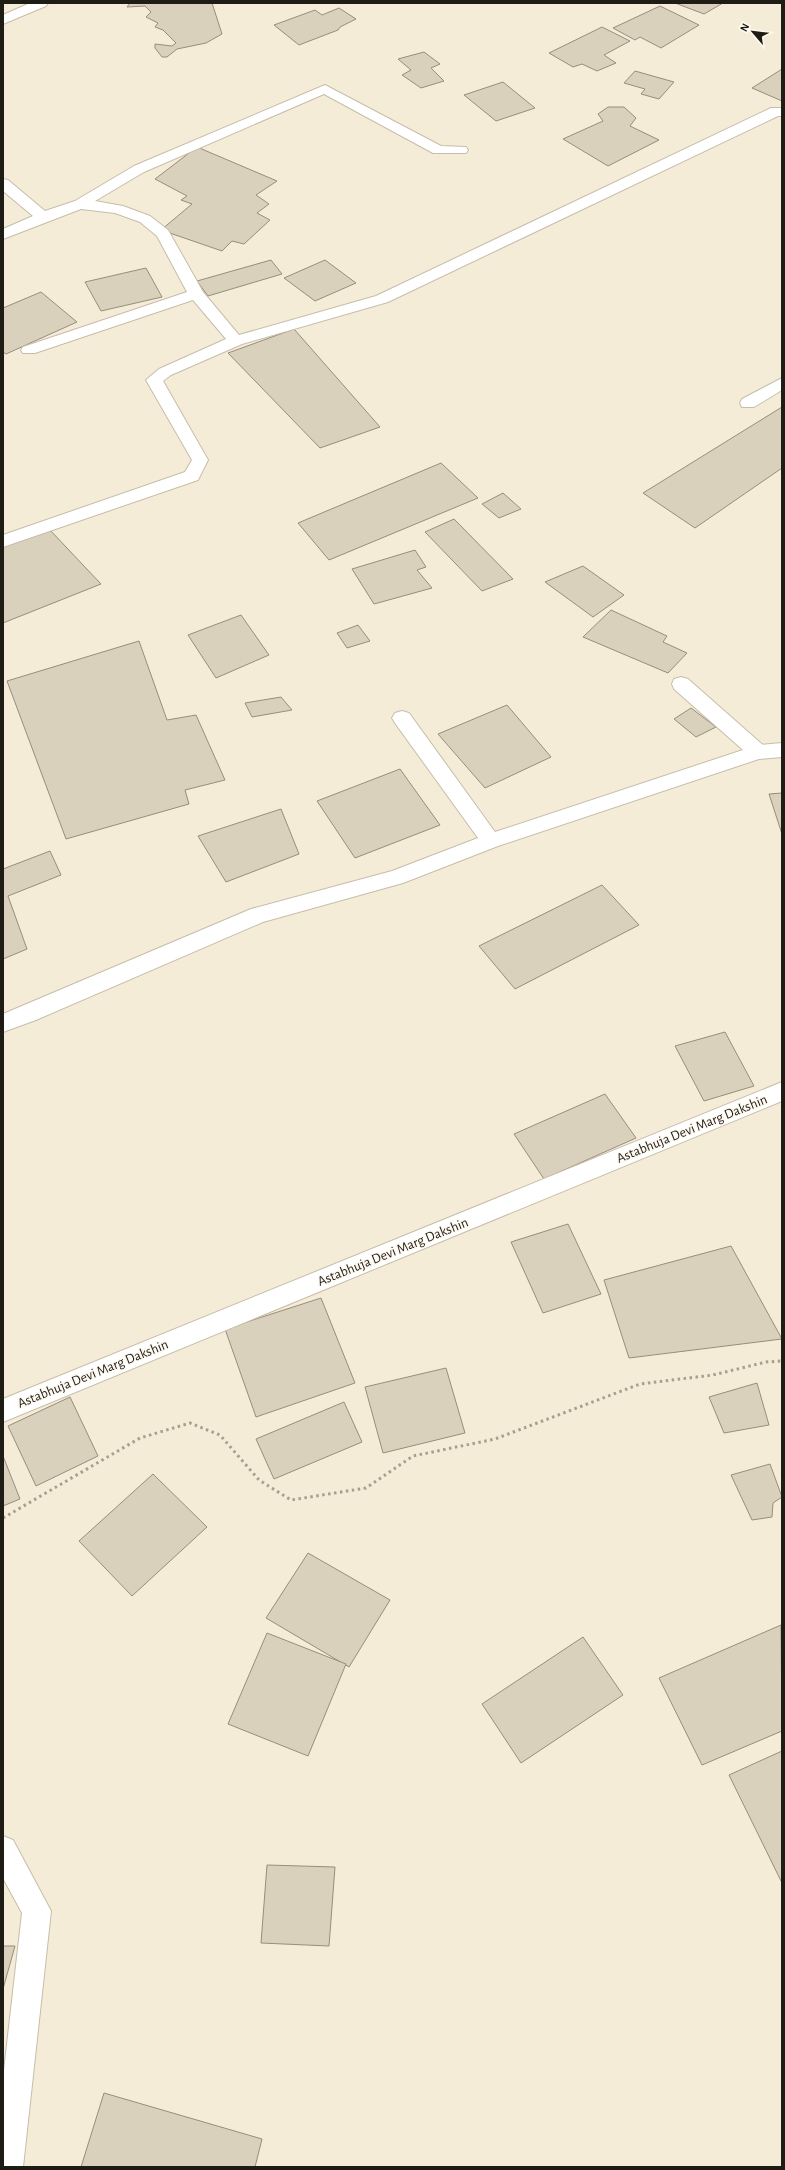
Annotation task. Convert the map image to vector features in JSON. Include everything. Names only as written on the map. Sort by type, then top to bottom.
[{"type":"street","points":[[3,20],[41,3]]},
{"type":"street","points":[[3,234],[43,216],[80,204],[139,169],[325,89],[438,150],[461,150]]},
{"type":"street","points":[[3,541],[192,476],[200,460],[154,380],[165,372],[236,341],[382,299],[776,111],[782,112]]},
{"type":"street","points":[[3,183],[43,216]]},
{"type":"street","points":[[80,204],[118,209],[146,219],[163,233],[196,294],[236,341]]},
{"type":"street","points":[[29,350],[196,294]]},
{"type":"street","points":[[748,403],[782,383]]},
{"type":"street","points":[[681,684],[758,752]]},
{"type":"street","points":[[402,718],[491,841]]},
{"type":"street","points":[[3,1023],[28,1014],[258,915],[396,878],[491,841],[758,752],[782,750]]},
{"type":"street","name":"Astabhuja Devi Marg Dakshin","points":[[3,1411],[779,1099]]},
{"type":"street","points":[[3,1850],[37,1911],[8,2167]]},
{"type":"path","points":[[3,1518],[140,1438],[190,1423],[220,1435],[259,1480],[291,1500],[366,1488],[413,1456],[495,1439],[640,1384],[713,1375],[766,1362],[782,1361]]},
{"type":"building","points":[[130,3],[212,3],[222,34],[206,43],[177,49],[167,57],[162,57],[155,48],[155,44],[172,46],[176,43],[163,30],[155,27],[158,23],[146,17],[151,12],[145,6],[127,7]]},
{"type":"building","points":[[675,3],[723,3],[704,14]]},
{"type":"building","points":[[660,6],[699,25],[661,48],[640,37],[635,40],[613,28]]},
{"type":"building","points":[[339,8],[356,19],[340,27],[338,30],[299,45],[274,25],[315,10],[322,15]]},
{"type":"building","points":[[602,27],[630,41],[604,55],[616,63],[597,71],[582,64],[573,67],[549,53]]},
{"type":"building","points":[[424,52],[440,64],[431,68],[444,81],[421,88],[402,75],[411,70],[398,59]]},
{"type":"building","points":[[782,69],[782,101],[752,88]]},
{"type":"building","points":[[635,71],[674,82],[659,99],[641,94],[645,89],[624,83]]},
{"type":"building","points":[[503,82],[535,108],[496,121],[464,95]]},
{"type":"building","points":[[608,107],[624,107],[636,118],[630,126],[659,140],[608,166],[563,139],[603,121],[598,114]]},
{"type":"building","points":[[197,147],[277,181],[256,195],[269,204],[257,213],[270,220],[244,244],[232,241],[222,251],[161,230],[192,204],[181,200],[187,196],[155,179]]},
{"type":"building","points":[[271,260],[282,274],[208,296],[197,281]]},
{"type":"building","points":[[325,260],[356,283],[315,301],[284,278]]},
{"type":"building","points":[[146,268],[162,297],[101,311],[85,282]]},
{"type":"building","points":[[41,292],[77,322],[6,354],[3,352],[3,308]]},
{"type":"building","points":[[294,329],[380,427],[320,448],[228,353]]},
{"type":"building","points":[[782,407],[782,468],[695,528],[643,493]]},
{"type":"building","points":[[441,463],[478,498],[329,560],[298,523]]},
{"type":"building","points":[[503,493],[521,509],[499,518],[482,504]]},
{"type":"building","points":[[454,519],[513,579],[482,591],[425,532]]},
{"type":"building","points":[[49,529],[101,584],[3,623],[3,544]]},
{"type":"building","points":[[415,550],[426,567],[417,570],[432,588],[374,604],[352,569]]},
{"type":"building","points":[[583,566],[624,595],[593,617],[545,582]]},
{"type":"building","points":[[611,610],[667,636],[663,642],[687,653],[668,673],[583,637]]},
{"type":"building","points":[[241,615],[269,655],[216,678],[188,635]]},
{"type":"building","points":[[358,625],[370,641],[347,648],[337,633]]},
{"type":"building","points":[[139,641],[167,720],[196,715],[225,780],[185,790],[189,804],[66,839],[7,681]]},
{"type":"building","points":[[281,697],[292,710],[252,717],[245,703]]},
{"type":"building","points":[[507,705],[551,757],[485,788],[438,734]]},
{"type":"building","points":[[691,708],[716,727],[696,737],[674,719]]},
{"type":"building","points":[[400,769],[440,825],[355,858],[317,801]]},
{"type":"building","points":[[782,793],[782,834],[769,794]]},
{"type":"building","points":[[281,809],[299,854],[226,882],[198,836]]},
{"type":"building","points":[[50,851],[61,875],[8,896],[27,949],[3,959],[3,869]]},
{"type":"building","points":[[602,885],[639,925],[515,989],[479,946]]},
{"type":"building","points":[[725,1032],[754,1086],[704,1101],[675,1046]]},
{"type":"building","points":[[605,1094],[636,1138],[544,1179],[514,1134]]},
{"type":"building","points":[[568,1224],[601,1294],[543,1313],[511,1242]]},
{"type":"building","points":[[731,1246],[782,1339],[629,1358],[604,1280]]},
{"type":"building","points":[[321,1298],[355,1383],[256,1417],[225,1329]]},
{"type":"building","points":[[446,1368],[465,1433],[383,1453],[365,1387]]},
{"type":"building","points":[[757,1383],[769,1425],[724,1433],[709,1397]]},
{"type":"building","points":[[70,1397],[98,1456],[36,1486],[8,1426]]},
{"type":"building","points":[[344,1402],[362,1442],[274,1479],[256,1439]]},
{"type":"building","points":[[3,1456],[20,1499],[3,1506]]},
{"type":"building","points":[[770,1464],[782,1497],[773,1503],[772,1517],[752,1520],[731,1475]]},
{"type":"building","points":[[153,1474],[207,1527],[132,1596],[79,1541]]},
{"type":"building","points":[[308,1553],[390,1600],[349,1667],[266,1618]]},
{"type":"building","points":[[781,1625],[782,1731],[702,1765],[659,1678]]},
{"type":"building","points":[[267,1633],[346,1664],[308,1756],[228,1724]]},
{"type":"building","points":[[583,1637],[623,1695],[521,1763],[482,1704]]},
{"type":"building","points":[[782,1751],[782,1883],[729,1775]]},
{"type":"building","points":[[267,1865],[335,1867],[329,1946],[261,1943]]},
{"type":"building","points":[[3,1946],[15,1946],[3,1989]]},
{"type":"building","points":[[104,2093],[262,2139],[255,2167],[81,2167]]}]
